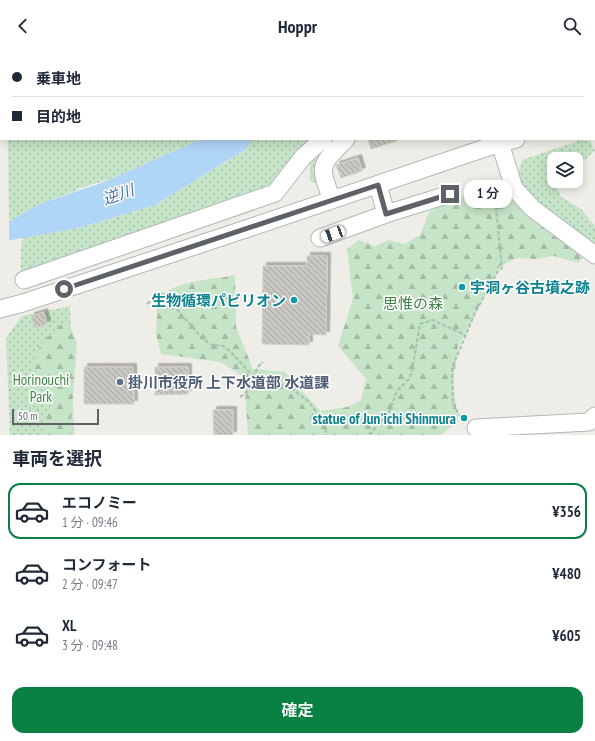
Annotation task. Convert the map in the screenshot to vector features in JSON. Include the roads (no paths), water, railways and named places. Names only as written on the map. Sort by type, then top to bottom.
[{"type":"street","points":[[24,280],[274,193],[303,157],[322,140]]},
{"type":"street","points":[[332,200],[322,175],[322,168],[328,157],[345,140]]},
{"type":"street","points":[[0,308],[30,300],[508,141],[514,188],[532,208],[595,255]]},
{"type":"street","points":[[378,185],[386,214]]},
{"type":"street","points":[[320,238],[386,214],[450,194]]},
{"type":"street","points":[[472,428],[592,419]]},
{"type":"street","points":[[578,435],[592,419]]},
{"type":"water","name":"逆川","points":[[200,140],[250,140],[246,149],[155,205],[78,228],[0,242],[9,222],[40,204],[104,182]]},
{"type":"place","name":"宇洞ヶ谷古墳之跡","points":[[462,287]]},
{"type":"place","name":"生物循環パビリオン","points":[[294,300]]},
{"type":"place","name":"掛川市役所 上下水道部 水道課","points":[[120,382]]},
{"type":"place","name":"statue of Jun'ichi Shinmura","points":[[464,418]]},
{"type":"park label","name":"思惟の森","points":[[413,303]]},
{"type":"park label","name":"Horinouchi Park","points":[[41,388]]}]
